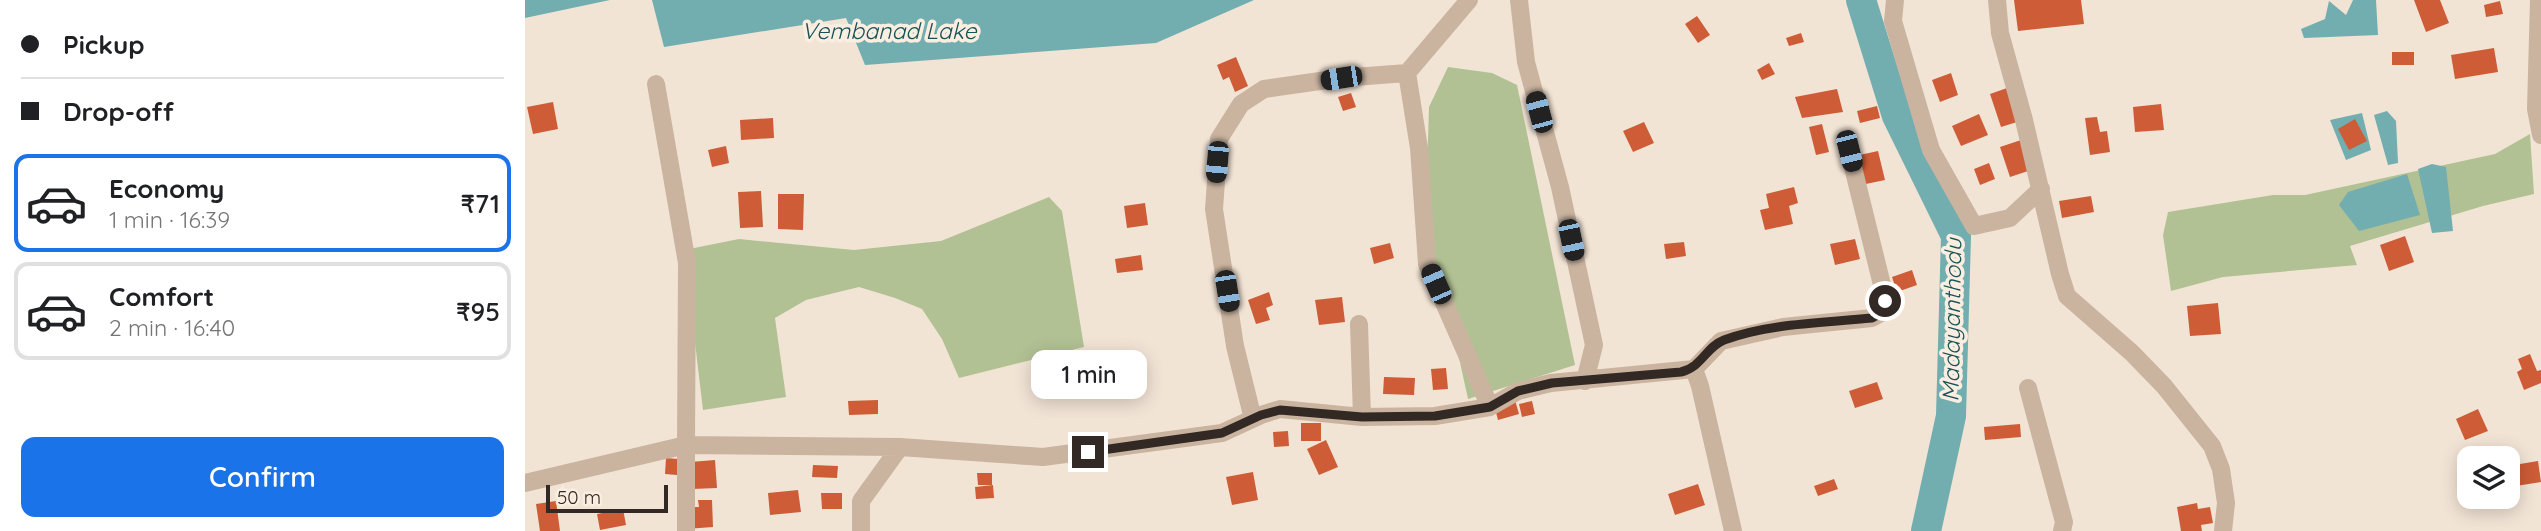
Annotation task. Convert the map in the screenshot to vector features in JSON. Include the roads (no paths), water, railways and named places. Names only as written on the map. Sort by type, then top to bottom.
[{"type":"street","points":[[1253,419],[1235,346],[1214,209],[1219,139],[1241,103],[1264,89],[1341,78],[1407,73],[1469,0]]},
{"type":"street","points":[[1519,0],[1526,62],[1560,187],[1594,345],[1585,381]]},
{"type":"street","points":[[1895,0],[1893,21],[1931,150],[1974,226],[2010,218],[2041,189]]},
{"type":"street","points":[[1997,0],[2000,33],[2067,296],[2132,353],[2164,386],[2213,446],[2221,469],[2226,503],[2223,531]]},
{"type":"street","points":[[2539,0],[2536,109],[2541,135]]},
{"type":"street","points":[[1407,73],[1419,148],[1427,264],[1490,407]]},
{"type":"street","points":[[656,84],[687,263],[686,531]]},
{"type":"street","points":[[525,483],[686,445],[900,447],[1042,457],[1222,433],[1280,410],[1362,417],[1435,416],[1490,407],[1518,391],[1552,383],[1694,369],[1721,341],[1783,327],[1872,318],[1881,313],[1885,301],[1849,151]]},
{"type":"street","points":[[1359,324],[1362,417]]},
{"type":"street","points":[[1694,369],[1733,531]]},
{"type":"street","points":[[2028,388],[2064,522],[2062,531]]},
{"type":"street","points":[[861,531],[861,501],[900,447]]},
{"type":"water","points":[[525,0],[610,0],[525,18]]},
{"type":"water","name":"Vembanad Lake","points":[[652,0],[1254,0],[1156,43],[865,65],[846,18],[664,47]]},
{"type":"water","points":[[2353,0],[2376,0],[2378,35],[2304,38],[2301,29],[2325,19],[2329,1],[2346,15]]},
{"type":"water","points":[[2387,111],[2396,121],[2398,163],[2388,165],[2374,115]]},
{"type":"water","points":[[2362,113],[2371,150],[2346,160],[2330,120]]},
{"type":"water","points":[[2432,164],[2446,167],[2453,231],[2432,233],[2418,169]]},
{"type":"water","points":[[2407,174],[2420,215],[2359,231],[2339,205],[2348,192]]},
{"type":"waterway","name":"Madayanthodu","points":[[1861,0],[1897,116],[1956,236],[1951,416],[1926,531]]}]
